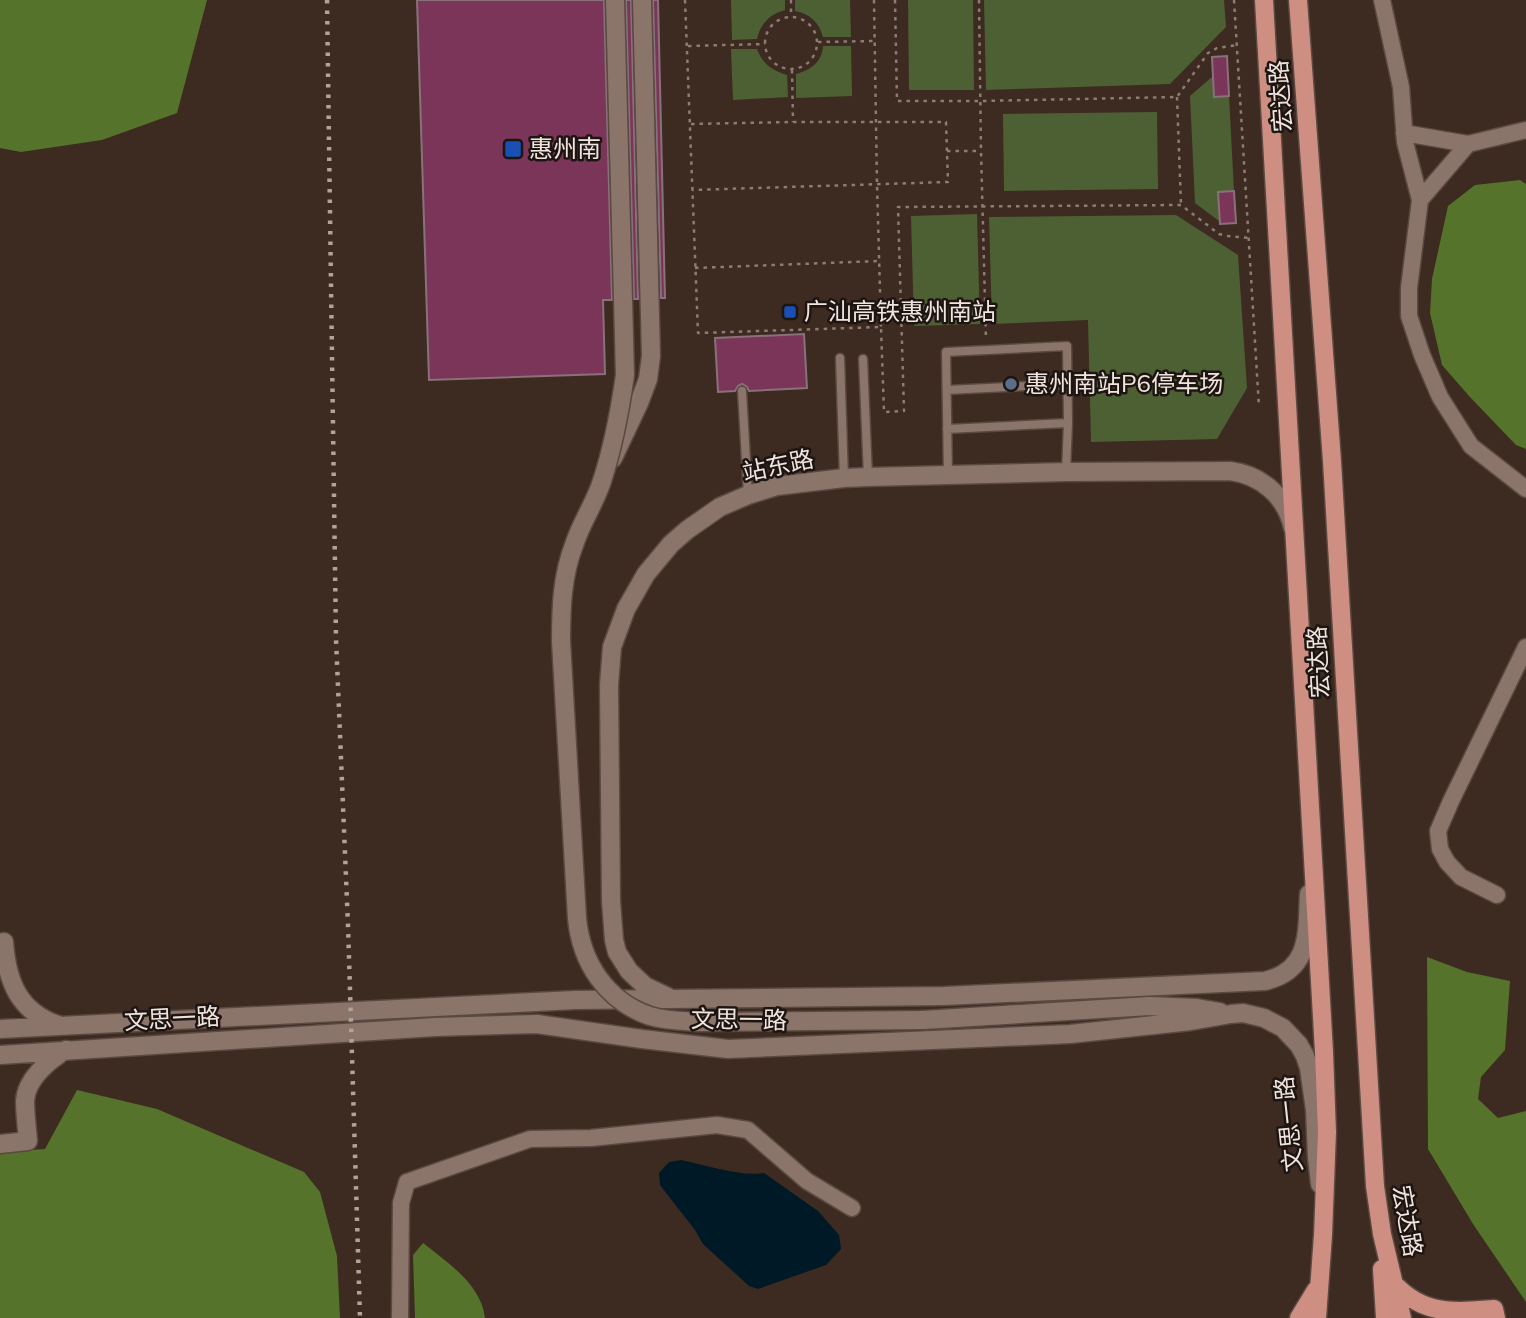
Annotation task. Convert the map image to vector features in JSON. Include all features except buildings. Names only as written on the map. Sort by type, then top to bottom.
[{"type":"main road","name":"宏达路","points":[[1264,0],[1327,1132],[1317,1318]]},
{"type":"main road","name":"宏达路","points":[[1298,0],[1332,461],[1375,1186],[1382,1234],[1402,1318]]},
{"type":"main road","points":[[1382,1234],[1385,1318]]},
{"type":"main road","points":[[1323,1235],[1329,1318]]},
{"type":"main road","points":[[1299,1318],[1311,1300],[1320,1277]]},
{"type":"main road","points":[[1394,1284],[1424,1306],[1448,1312],[1494,1309],[1496,1318]]},
{"type":"street","points":[[602,482],[625,375],[615,0]]},
{"type":"street","points":[[642,0],[651,356],[648,379],[573,546],[564,578],[561,609],[561,655],[576,918],[582,946],[593,972],[612,993],[636,1010],[665,1019],[699,1022],[923,1020],[1149,1006],[1196,1007],[1231,1014]]},
{"type":"street","points":[[1382,0],[1401,87],[1405,142],[1420,200],[1409,288],[1409,316],[1440,397],[1471,446],[1526,489]]},
{"type":"street","points":[[1404,133],[1468,144],[1526,130]]},
{"type":"street","points":[[1420,200],[1468,144]]},
{"type":"street","name":"站东路","points":[[675,999],[655,992],[637,979],[622,962],[614,940],[611,901],[609,685],[612,647],[635,591],[658,558],[687,530],[720,507],[748,495],[777,486],[844,478],[1230,471],[1245,473],[1265,484],[1282,501],[1294,534]]},
{"type":"street","points":[[1497,895],[1461,877],[1447,862],[1440,849],[1438,831],[1526,647]]},
{"type":"street","name":"文思一路","points":[[0,1029],[575,1000],[944,996],[1265,981],[1287,971],[1300,958],[1304,949],[1313,867]]},
{"type":"street","points":[[0,943],[4,942],[9,977],[20,998],[36,1013],[65,1027]]},
{"type":"street","name":"文思一路","points":[[0,1055],[421,1028],[537,1024],[642,1040],[728,1049],[1070,1034],[1231,1014],[1254,1015],[1274,1023],[1291,1036],[1305,1056],[1315,1110],[1317,1157],[1324,1211]]},
{"type":"street","points":[[0,1144],[28,1141],[25,1098],[47,1063],[66,1050]]},
{"type":"street","points":[[400,1318],[401,1203],[407,1182],[530,1139],[591,1138],[717,1125],[748,1130],[807,1181],[852,1208]]},
{"type":"lane","points":[[948,475],[946,352],[1067,346],[1066,472]]},
{"type":"lane","points":[[840,358],[844,478]]},
{"type":"lane","points":[[863,359],[868,477]]},
{"type":"lane","points":[[947,390],[1067,384]]},
{"type":"lane","points":[[743,391],[748,495]]},
{"type":"lane","points":[[947,429],[1068,423]]},
{"type":"path","points":[[685,0],[698,333],[881,327]]},
{"type":"path","points":[[791,0],[791,17]]},
{"type":"path","points":[[874,0],[884,412],[904,411],[898,207],[1181,205],[1219,233],[1250,238]]},
{"type":"path","points":[[895,0],[897,101],[1177,97]]},
{"type":"path","points":[[979,0],[986,350]]},
{"type":"path","points":[[1234,0],[1259,407]]},
{"type":"path","points":[[791,17],[809,23],[818,41],[818,48],[809,64],[792,70],[775,65],[769,58],[765,44],[771,26],[778,20],[791,17]]},
{"type":"path","points":[[818,41],[873,41]]},
{"type":"path","points":[[687,46],[765,44]]},
{"type":"path","points":[[1181,205],[1177,97],[1208,53],[1217,48],[1237,45]]},
{"type":"path","points":[[792,70],[793,122]]},
{"type":"path","points":[[690,124],[946,122],[948,182],[692,190]]},
{"type":"path","points":[[947,150],[981,150]]},
{"type":"path","points":[[695,268],[879,261]]},
{"type":"green space","points":[[0,0],[207,0],[177,113],[102,140],[21,152],[0,148]]},
{"type":"green space","points":[[731,0],[785,0],[785,10],[766,20],[757,39],[732,40]]},
{"type":"green space","points":[[795,0],[850,0],[851,37],[823,37],[813,20],[795,11]]},
{"type":"green space","points":[[908,0],[973,0],[974,90],[909,90]]},
{"type":"green space","points":[[984,0],[1224,0],[1226,27],[1170,84],[986,90]]},
{"type":"green space","points":[[823,46],[851,46],[852,96],[796,98],[796,74],[815,64]]},
{"type":"green space","points":[[731,49],[757,49],[768,66],[787,75],[788,97],[733,100]]},
{"type":"green space","points":[[1213,76],[1214,97],[1229,96],[1234,191],[1218,193],[1219,221],[1195,203],[1190,96]]},
{"type":"green space","points":[[1157,112],[1158,189],[1004,191],[1003,114]]},
{"type":"green space","points":[[1520,180],[1526,184],[1526,449],[1516,445],[1442,365],[1430,313],[1432,279],[1448,206],[1475,185]]},
{"type":"green space","points":[[977,214],[980,324],[914,326],[911,216]]},
{"type":"green space","points":[[1176,215],[1238,255],[1247,388],[1217,439],[1091,442],[1088,320],[992,324],[989,217]]},
{"type":"green space","points":[[1427,957],[1467,972],[1510,981],[1505,1050],[1481,1077],[1478,1099],[1498,1118],[1526,1111],[1526,1302],[1473,1224],[1428,1149]]},
{"type":"green space","points":[[77,1090],[157,1109],[304,1172],[320,1192],[337,1256],[340,1318],[0,1318],[0,1152],[45,1149]]},
{"type":"green space","points":[[423,1243],[462,1275],[477,1295],[485,1318],[415,1318],[413,1255]]},
{"type":"water","points":[[681,1160],[734,1172],[764,1173],[818,1211],[839,1235],[841,1249],[826,1265],[758,1289],[749,1286],[703,1244],[660,1185],[659,1173],[669,1162]]},
{"type":"railway","points":[[327,0],[336,639],[360,1318]]},
{"type":"place","name":"惠州南","points":[[513,149]]},
{"type":"place","name":"广汕高铁惠州南站","points":[[790,312]]},
{"type":"place","name":"惠州南站P6停车场","points":[[1011,384]]}]
